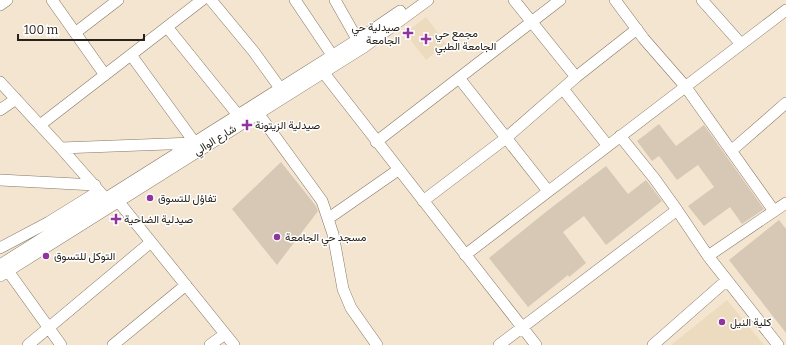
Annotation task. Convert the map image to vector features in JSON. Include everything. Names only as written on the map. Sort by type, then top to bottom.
[{"type":"street","points":[[0,5],[6,0]]},
{"type":"street","points":[[52,0],[105,75]]},
{"type":"street","points":[[75,33],[118,0]]},
{"type":"street","points":[[211,0],[254,52],[280,88]]},
{"type":"street","points":[[295,0],[332,55]]},
{"type":"street","points":[[335,0],[357,39]]},
{"type":"street","points":[[514,0],[576,77]]},
{"type":"street","points":[[376,142],[560,0]]},
{"type":"street","points":[[615,0],[644,39],[685,86],[774,211]]},
{"type":"street","points":[[702,0],[741,44]]},
{"type":"street","points":[[40,125],[131,56],[198,1]]},
{"type":"street","name":"شارع الوالي","points":[[3,271],[100,192],[195,143],[419,1]]},
{"type":"street","name":"شارع الوالي","points":[[3,271],[364,47],[419,1]]},
{"type":"street","points":[[465,254],[786,10]]},
{"type":"street","points":[[167,27],[238,115]]},
{"type":"street","points":[[423,201],[506,138],[576,77],[637,29]]},
{"type":"street","points":[[131,56],[195,143]]},
{"type":"street","points":[[323,72],[376,142],[536,345]]},
{"type":"street","points":[[459,78],[548,191]]},
{"type":"street","points":[[0,82],[100,192]]},
{"type":"street","points":[[563,89],[608,146]]},
{"type":"street","points":[[0,110],[16,99]]},
{"type":"street","points":[[731,151],[786,103]]},
{"type":"street","points":[[258,113],[322,201],[329,218],[343,289],[352,308],[377,345]]},
{"type":"street","points":[[620,136],[654,178],[708,256],[778,345]]},
{"type":"street","points":[[61,148],[195,143]]},
{"type":"street","points":[[329,218],[398,170]]},
{"type":"street","points":[[0,180],[100,192]]},
{"type":"street","points":[[0,248],[49,222],[100,192]]},
{"type":"street","points":[[118,201],[234,345]]},
{"type":"street","points":[[708,256],[786,203]]},
{"type":"street","points":[[499,345],[677,210]]},
{"type":"street","points":[[28,345],[150,242]]},
{"type":"street","points":[[3,271],[49,327],[61,345]]},
{"type":"street","points":[[656,344],[727,280]]},
{"type":"street","points":[[113,345],[186,285]]},
{"type":"street","points":[[210,345],[225,334]]},
{"type":"shaded area","name":"مجمع حي الجامعة الطبي","points":[[426,17],[446,44],[426,60],[405,33]]},
{"type":"shaded area","name":"كلية النيل","points":[[727,300],[764,345],[671,345]]},
{"type":"building","points":[[659,124],[676,146],[704,125],[764,209],[742,224],[730,207],[704,226],[688,206],[714,187],[698,165],[677,180],[659,156],[652,161],[637,141]]},
{"type":"building","name":"مسجد حي الجامعة","points":[[281,162],[316,206],[318,211],[277,265],[232,209]]},
{"type":"building","points":[[606,166],[628,194],[646,180],[662,201],[606,245],[584,216],[563,232],[586,263],[569,277],[568,275],[528,307],[489,258]]},
{"type":"building","points":[[779,220],[786,229],[786,333],[729,260]]},
{"type":"place","name":"صيدلية حي الجامعة","points":[[408,33]]},
{"type":"place","name":"مجمع حي الجامعة الطبي","points":[[426,39]]},
{"type":"place","name":"صيدلية الزيتونة","points":[[247,125]]},
{"type":"place","name":"تفاؤل للتسوق","points":[[150,198]]},
{"type":"place","name":"صيدلية الضاحية","points":[[116,219]]},
{"type":"place","name":"مسجد حي الجامعة","points":[[277,237]]},
{"type":"place","name":"التوكل للتسوق","points":[[46,256]]},
{"type":"place","name":"كلية النيل","points":[[722,322]]}]
